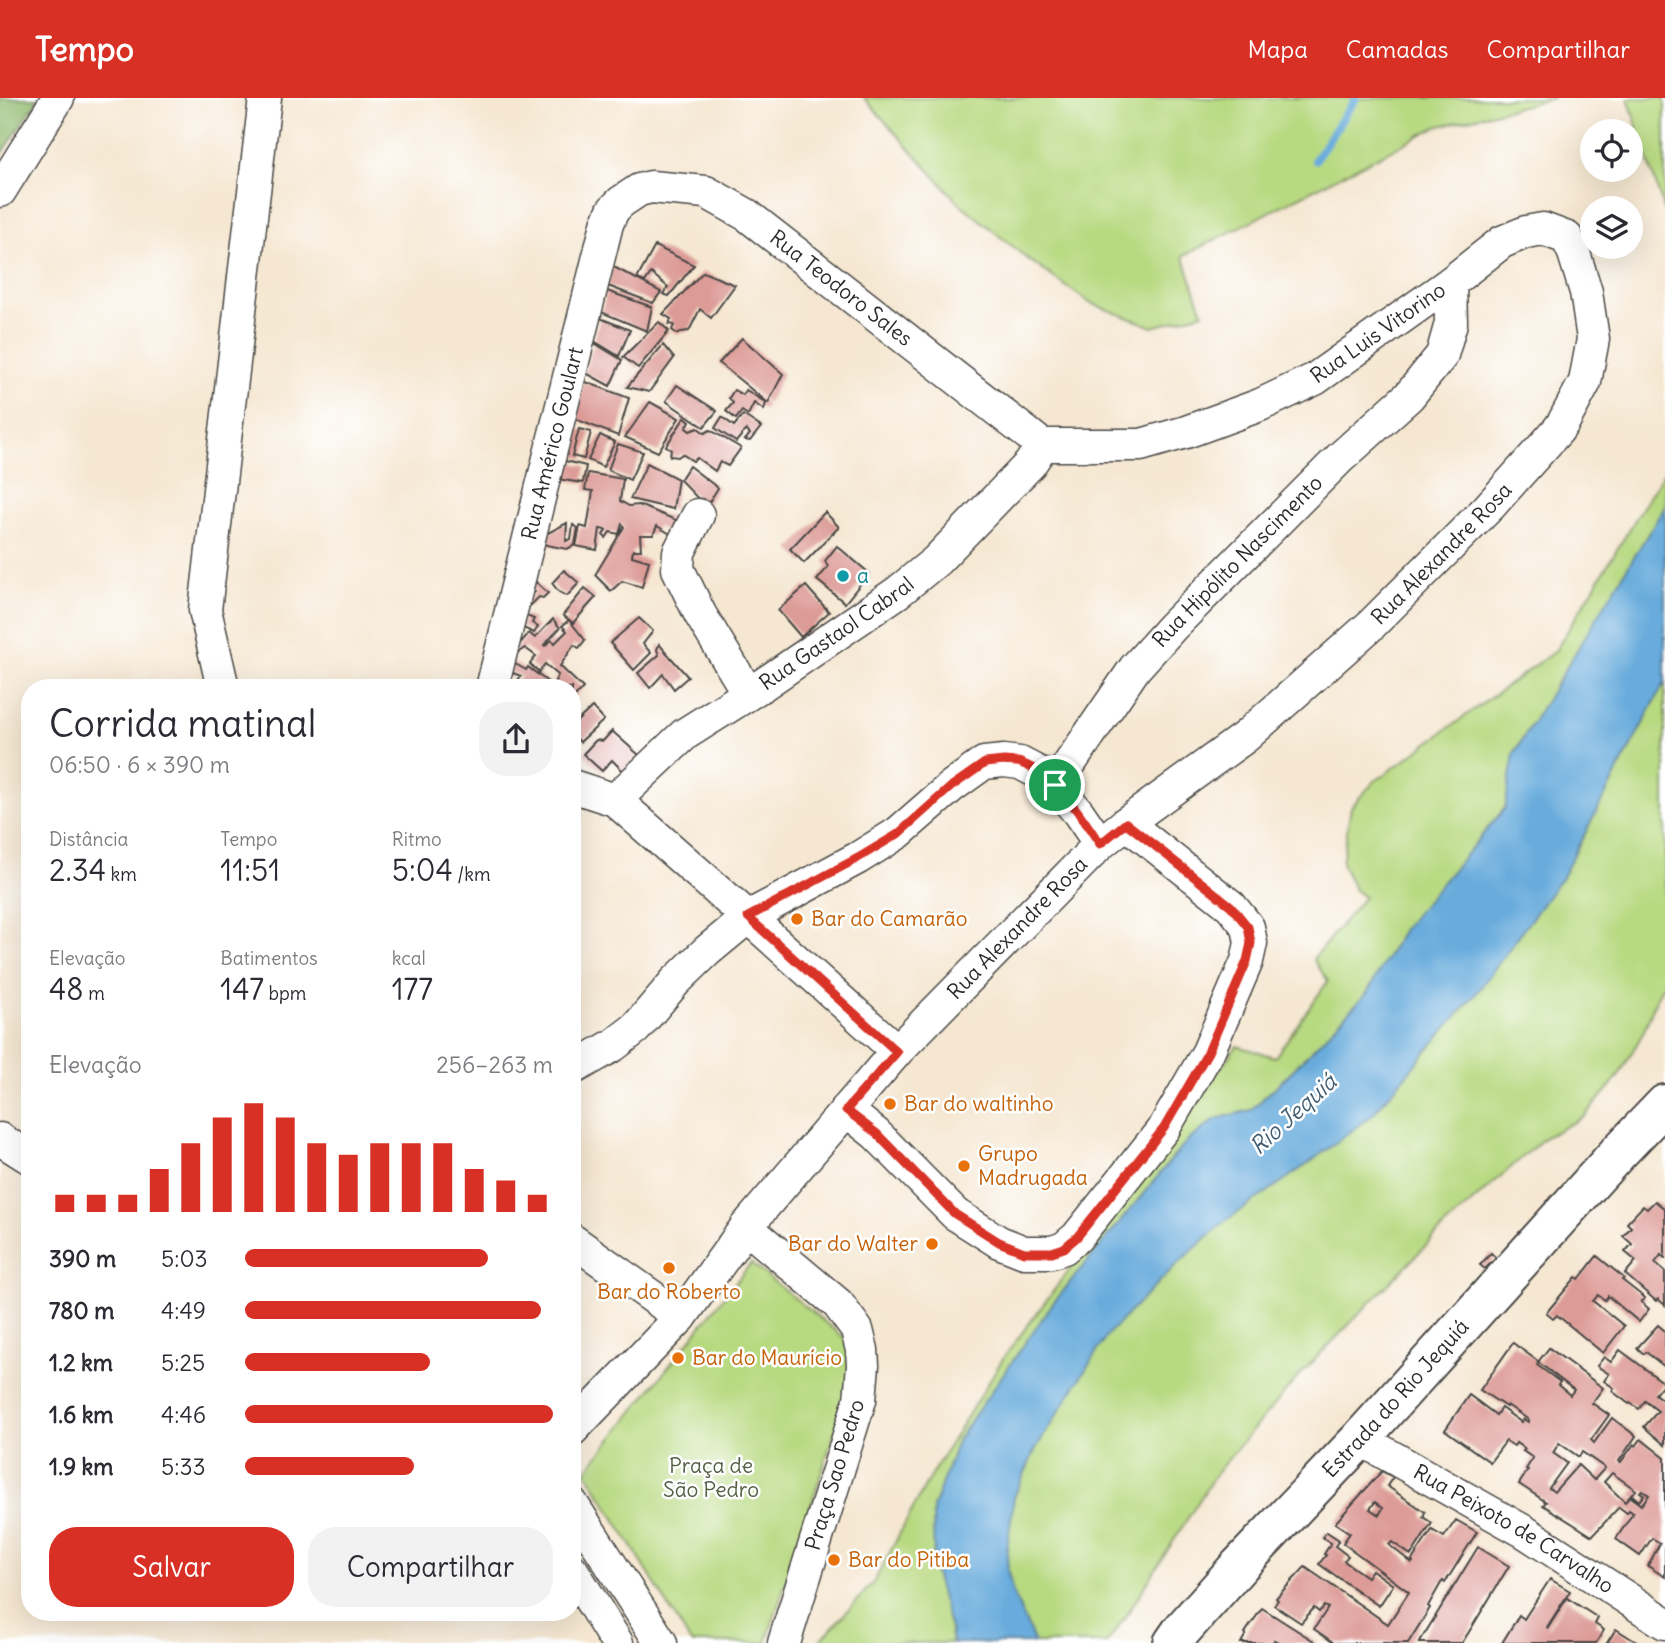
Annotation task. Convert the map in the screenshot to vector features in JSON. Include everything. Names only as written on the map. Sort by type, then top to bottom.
[{"type":"main road","name":"Estrada do Rio Jequiá","points":[[1173,1643],[1239,1566],[1360,1439],[1665,1104]]},
{"type":"main road","name":"Estrada do Rio Jequiá","points":[[1616,1155],[1665,1138]]},
{"type":"street","points":[[0,191],[58,98]]},
{"type":"street","points":[[221,679],[205,610],[265,98]]},
{"type":"street","name":"Rua Teodoro Sales","points":[[621,202],[639,190],[651,187],[706,192],[737,209],[1040,445]]},
{"type":"street","name":"Rua Américo Goulart","points":[[494,679],[607,224],[613,210],[621,202]]},
{"type":"street","name":"Rua Luis Vitorino","points":[[1040,445],[1141,445],[1186,432],[1260,405],[1315,379],[1450,283],[1502,242],[1526,232],[1543,229],[1567,238],[1574,253]]},
{"type":"street","name":"Rua Alexandre Rosa","points":[[581,1421],[681,1317],[746,1227],[897,1052],[1100,844],[1245,737],[1371,625],[1489,507],[1563,423],[1585,382],[1593,339],[1586,292],[1574,253]]},
{"type":"street","name":"Rua Hipólito Nascimento","points":[[1055,785],[1135,668],[1172,627],[1340,458],[1409,396],[1442,355],[1451,323],[1450,283]]},
{"type":"street","name":"Rua Gastaol Cabral","points":[[615,800],[685,734],[761,686],[898,592],[936,561],[1030,464],[1040,445]]},
{"type":"street","points":[[698,515],[679,552],[678,569],[699,614],[748,693]]},
{"type":"street","points":[[581,1064],[614,1045],[636,1028],[682,974],[748,917],[898,834],[952,786],[985,763],[1020,763],[1043,775],[1078,812],[1100,844]]},
{"type":"street","points":[[581,789],[615,800],[897,1052]]},
{"type":"street","points":[[846,1110],[876,1133],[955,1214],[999,1242],[1024,1252],[1052,1252],[1064,1248],[1077,1237],[1164,1128],[1208,1052],[1247,961],[1251,943],[1248,927],[1231,906],[1126,823]]},
{"type":"street","points":[[0,1139],[21,1152]]},
{"type":"street","name":"Praça Sao Pedro","points":[[746,1227],[838,1304],[857,1330],[862,1350],[860,1400],[784,1643]]},
{"type":"street","points":[[581,1246],[681,1317]]},
{"type":"street","name":"Rua Peixoto de Carvalho","points":[[1360,1439],[1525,1532],[1665,1623]]},
{"type":"street","points":[[581,1518],[661,1643]]},
{"type":"street","points":[[581,1585],[617,1643]]},
{"type":"green space","points":[[0,98],[39,98],[0,157]]},
{"type":"green space","points":[[864,98],[1554,98],[1436,127],[1183,256],[1203,313],[1153,327],[1090,303],[1029,260],[958,202]]},
{"type":"green space","points":[[1628,98],[1665,98],[1665,212],[1643,144],[1643,119],[1635,119]]},
{"type":"green space","points":[[1665,471],[1665,527],[1516,813],[1376,1000],[1062,1310],[950,1629],[952,1643],[818,1643],[874,1582],[931,1475],[1004,1357],[1237,1046],[1275,1057],[1328,981],[1313,959],[1364,897],[1354,889],[1342,863],[1351,807],[1374,782],[1555,651]]},
{"type":"green space","points":[[1665,651],[1665,983],[1643,1033],[1618,1077],[1584,1117],[1545,1137],[1443,1228],[1297,1378],[1217,1472],[1107,1643],[1020,1643],[993,1575],[1023,1441],[1097,1325]]},
{"type":"green space","name":"Praça de São Pedro","points":[[751,1263],[847,1340],[852,1379],[766,1643],[691,1643],[586,1471]]},
{"type":"water","name":"Rio Jequiá","points":[[1665,506],[1665,682],[1562,877],[1479,990],[1372,1115],[1312,1161],[1224,1222],[1172,1269],[1108,1334],[1036,1448],[1014,1497],[1007,1549],[1008,1572],[1013,1593],[1035,1643],[952,1643],[934,1569],[933,1508],[958,1439],[1053,1303],[1186,1142],[1216,1119],[1251,1110],[1367,993],[1403,929],[1505,808],[1514,753]]},
{"type":"building","points":[[655,246],[694,265],[669,296],[663,294],[668,287],[651,273],[645,282],[637,279]]},
{"type":"building","points":[[612,266],[661,292],[653,303],[608,286]]},
{"type":"building","points":[[703,272],[735,285],[711,318],[700,309],[689,331],[677,334],[672,330],[674,325],[669,324],[671,319],[663,314]]},
{"type":"building","points":[[607,291],[652,307],[647,331],[601,312]]},
{"type":"building","points":[[600,318],[630,330],[619,356],[594,341]]},
{"type":"building","points":[[659,322],[669,331],[638,368],[623,357]]},
{"type":"building","points":[[742,338],[783,374],[768,403],[719,363]]},
{"type":"building","points":[[594,343],[622,360],[610,386],[584,372]]},
{"type":"building","points":[[663,345],[674,358],[649,392],[627,387]]},
{"type":"building","points":[[583,381],[629,398],[618,436],[575,419]]},
{"type":"building","points":[[677,385],[717,411],[704,427],[666,401]]},
{"type":"building","points":[[734,390],[743,395],[746,390],[766,403],[764,410],[754,403],[748,415],[742,411],[736,419],[726,411],[733,403],[729,398]]},
{"type":"building","points":[[650,402],[679,418],[658,452],[625,437]]},
{"type":"building","points":[[743,415],[761,427],[750,441],[745,440],[750,434],[746,430],[736,442],[715,428],[722,417],[734,426]]},
{"type":"building","points":[[685,417],[690,421],[686,428],[690,431],[698,428],[705,433],[710,430],[741,448],[728,466],[720,462],[715,471],[697,458],[693,461],[682,454],[678,457],[670,456],[671,449],[666,446]]},
{"type":"building","points":[[579,429],[591,432],[584,459],[572,456]]},
{"type":"building","points":[[600,435],[615,442],[603,467],[588,460]]},
{"type":"building","points":[[618,444],[643,452],[630,480],[608,470]]},
{"type":"building","points":[[561,460],[586,466],[583,483],[557,479]]},
{"type":"building","points":[[647,463],[678,479],[673,509],[630,499]]},
{"type":"building","points":[[689,466],[718,488],[706,507],[680,480]]},
{"type":"building","points":[[588,473],[623,479],[620,501],[629,506],[639,505],[676,520],[672,535],[657,526],[653,535],[640,535],[641,550],[633,550],[632,556],[649,561],[642,587],[622,581],[611,591],[595,575],[624,527],[622,524],[619,534],[610,532],[606,538],[603,535],[606,530],[600,529],[597,550],[576,546],[580,526],[587,528],[593,491],[585,490]]},
{"type":"building","points":[[825,512],[839,527],[804,563],[790,549]]},
{"type":"building","points":[[567,523],[566,541],[571,539],[573,525],[578,528],[575,545],[567,549],[547,545],[540,537]]},
{"type":"building","name":"a","points":[[837,546],[869,573],[845,603],[817,580],[828,567],[825,561]]},
{"type":"building","points":[[564,570],[579,583],[567,596],[559,592],[552,583]]},
{"type":"building","points":[[535,581],[548,593],[530,606],[526,601],[535,592],[530,585]]},
{"type":"building","points":[[806,586],[829,612],[801,637],[778,610]]},
{"type":"building","points":[[585,588],[596,597],[573,623],[563,615]]},
{"type":"building","points":[[524,615],[534,619],[532,623],[538,627],[534,633],[521,627]]},
{"type":"building","points":[[639,618],[653,631],[643,644],[651,653],[634,670],[610,643]]},
{"type":"building","points":[[553,619],[560,628],[544,645],[552,640],[555,643],[567,631],[562,626],[569,620],[585,640],[579,648],[574,645],[560,666],[574,679],[556,679],[558,675],[545,664],[539,672],[530,664],[536,656],[525,648],[519,652],[516,648],[529,633],[535,638]]},
{"type":"building","points":[[659,644],[688,677],[674,689],[663,674],[650,688],[638,673],[659,655]]},
{"type":"building","points":[[512,662],[526,670],[528,667],[544,679],[519,679],[521,676],[513,673],[510,678]]},
{"type":"building","points":[[592,707],[604,720],[581,741],[581,717]]},
{"type":"building","points":[[612,731],[639,755],[624,772],[612,760],[602,771],[583,754],[596,740],[603,741]]},
{"type":"building","points":[[1655,1201],[1665,1209],[1665,1258],[1661,1255],[1655,1263],[1665,1272],[1665,1305],[1658,1299],[1656,1301],[1625,1274],[1636,1261],[1625,1252],[1632,1244],[1623,1236],[1631,1227],[1627,1223],[1643,1206],[1647,1209]]},
{"type":"building","points":[[1491,1253],[1496,1258],[1485,1269],[1480,1265]]},
{"type":"building","points":[[1597,1256],[1645,1298],[1641,1302],[1649,1309],[1639,1322],[1608,1296],[1605,1300],[1598,1295],[1593,1301],[1624,1326],[1603,1353],[1557,1315],[1553,1319],[1546,1313]]},
{"type":"building","points":[[1658,1325],[1665,1331],[1665,1367],[1637,1348]]},
{"type":"building","points":[[1513,1343],[1538,1362],[1549,1348],[1603,1388],[1592,1403],[1609,1415],[1591,1440],[1594,1443],[1612,1418],[1636,1436],[1619,1461],[1621,1462],[1641,1439],[1665,1458],[1665,1577],[1648,1566],[1660,1543],[1652,1538],[1640,1556],[1616,1539],[1633,1513],[1629,1510],[1627,1513],[1619,1507],[1592,1536],[1543,1505],[1546,1502],[1519,1484],[1533,1458],[1523,1451],[1525,1449],[1506,1441],[1490,1462],[1445,1430],[1469,1395],[1496,1415],[1501,1408],[1521,1422],[1523,1419],[1528,1422],[1529,1420],[1507,1405],[1506,1407],[1480,1390]],"holes":[[[1539,1363],[1574,1390],[1570,1395],[1558,1385],[1560,1382],[1537,1365]],[[1559,1443],[1579,1457],[1582,1452],[1605,1468],[1594,1480],[1578,1465],[1554,1492],[1549,1488],[1567,1463],[1553,1453]],[[1612,1473],[1636,1490],[1631,1494],[1639,1501],[1644,1495],[1640,1492],[1642,1490],[1649,1495],[1641,1505],[1630,1496],[1625,1502],[1604,1482]]]},
{"type":"building","points":[[1620,1350],[1664,1383],[1655,1394],[1665,1402],[1665,1445],[1644,1427],[1658,1411],[1645,1401],[1639,1409],[1629,1404],[1604,1381],[1609,1374],[1597,1366],[1604,1357],[1611,1362]]},
{"type":"building","points":[[1382,1471],[1393,1477],[1387,1486],[1425,1512],[1423,1517],[1432,1523],[1411,1555],[1392,1542],[1389,1545],[1412,1563],[1432,1530],[1444,1537],[1456,1520],[1477,1532],[1445,1583],[1441,1583],[1428,1606],[1430,1608],[1408,1643],[1334,1643],[1314,1629],[1328,1608],[1324,1606],[1319,1612],[1314,1608],[1301,1623],[1274,1605],[1278,1600],[1276,1598],[1305,1567],[1388,1624],[1409,1592],[1343,1543],[1350,1533],[1335,1523]],"holes":[[[1375,1502],[1383,1508],[1379,1515],[1370,1509]]]},
{"type":"building","points":[[1327,1532],[1339,1540],[1335,1546],[1348,1556],[1344,1561],[1367,1577],[1372,1570],[1393,1585],[1379,1606],[1319,1564],[1331,1543],[1322,1537]]},
{"type":"building","points":[[1478,1547],[1509,1566],[1472,1627],[1462,1643],[1419,1643]]},
{"type":"building","points":[[1550,1579],[1570,1591],[1547,1627],[1567,1598],[1598,1618],[1595,1624],[1604,1630],[1596,1643],[1502,1643],[1519,1615],[1524,1619]]},
{"type":"building","points":[[1262,1608],[1317,1643],[1280,1643],[1274,1640],[1273,1643],[1241,1643]]},
{"type":"building","points":[[1616,1629],[1638,1643],[1607,1643]]},
{"type":"waterway","points":[[1315,160],[1356,98]]},
{"type":"place","name":"a","points":[[843,576]]},
{"type":"place","name":"Bar do Camarão","points":[[797,919]]},
{"type":"place","name":"Bar do waltinho","points":[[890,1104]]},
{"type":"place","name":"Grupo Madrugada","points":[[964,1166]]},
{"type":"place","name":"Bar do Walter","points":[[932,1244]]},
{"type":"place","name":"Bar do Roberto","points":[[669,1268]]},
{"type":"place","name":"Bar do Maurício","points":[[678,1358]]},
{"type":"place","name":"Bar do Pitiba","points":[[834,1560]]},
{"type":"route","points":[[985,763],[1020,763],[1055,785],[1100,844],[1126,823],[1231,906],[1248,927],[1251,943],[1247,961],[1208,1052],[1164,1128],[1077,1237],[1064,1248],[1052,1252],[1024,1252],[999,1242],[955,1214],[876,1133],[846,1110],[897,1052],[748,917],[898,834],[952,786],[985,763]]}]
